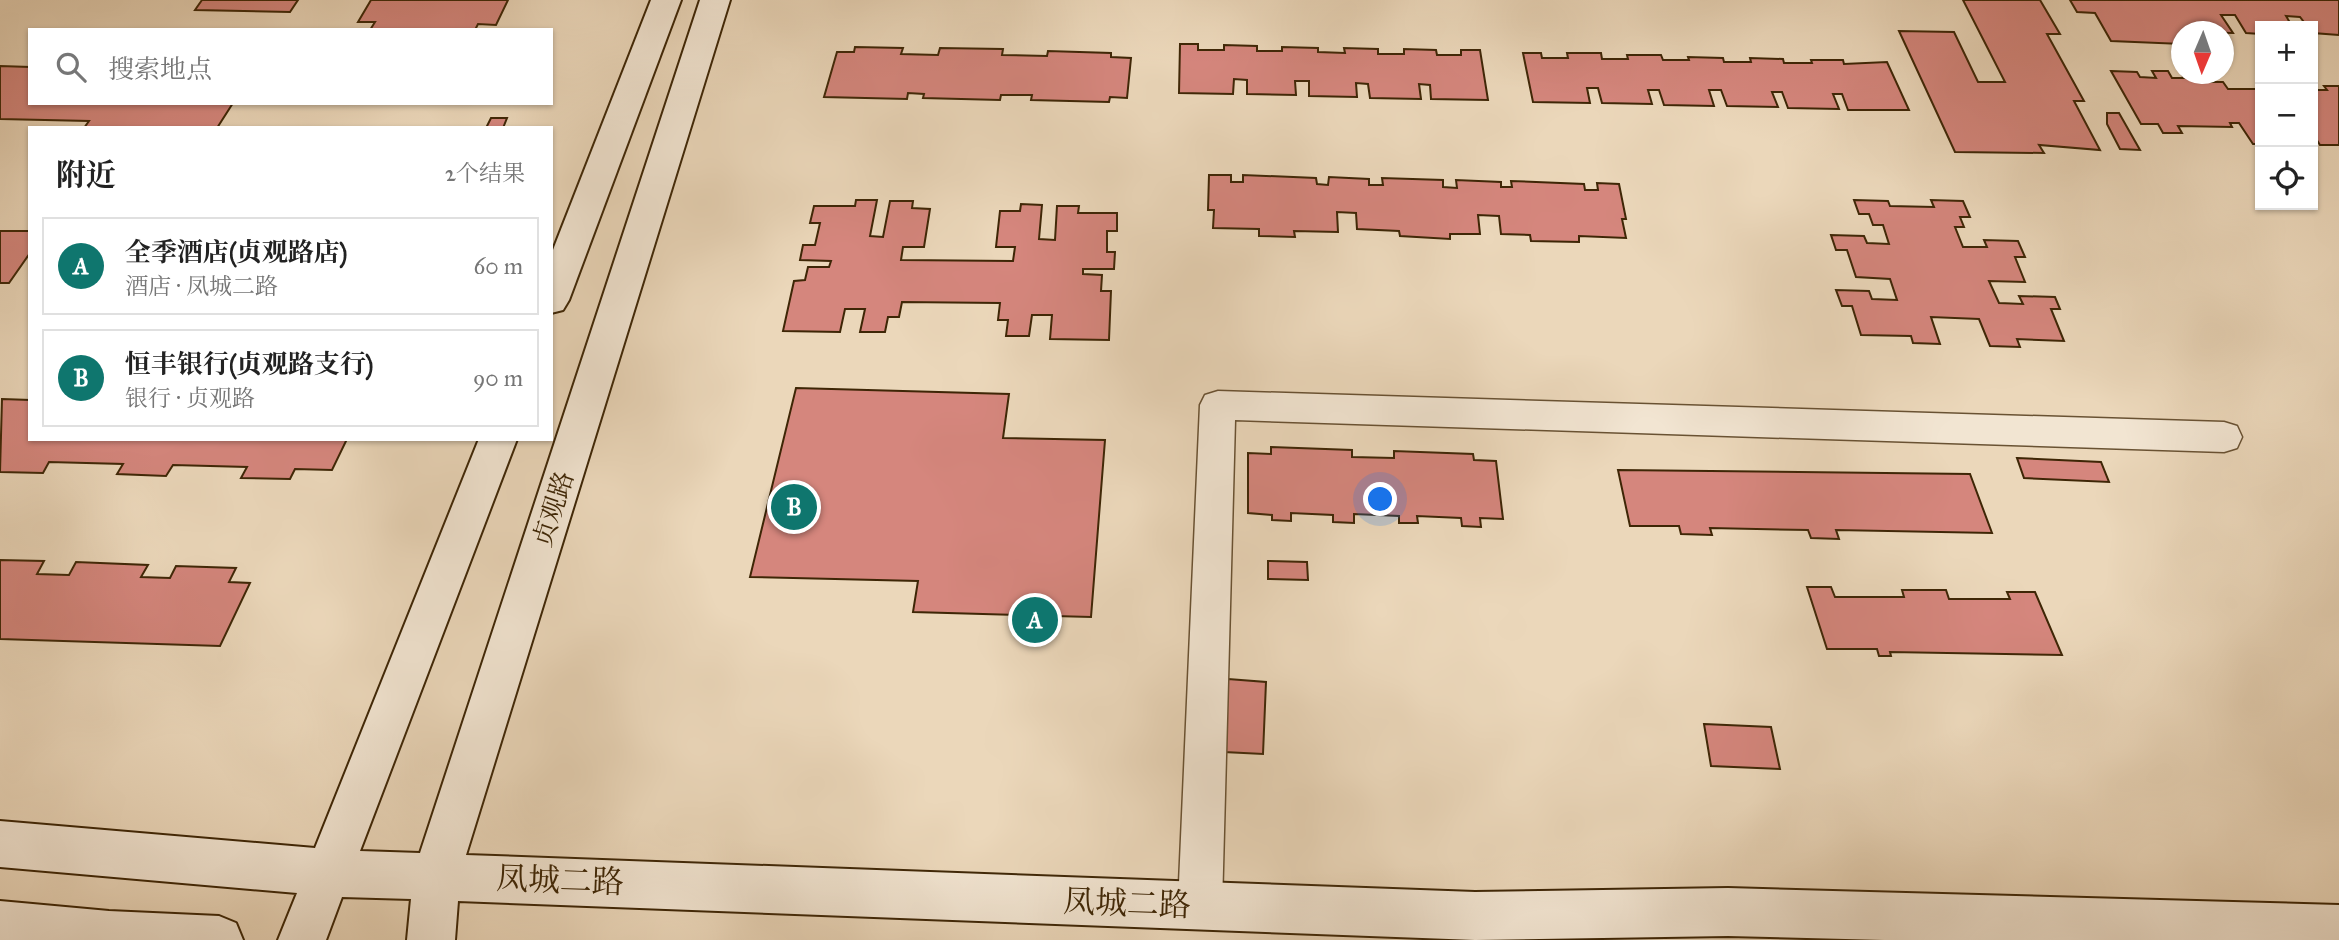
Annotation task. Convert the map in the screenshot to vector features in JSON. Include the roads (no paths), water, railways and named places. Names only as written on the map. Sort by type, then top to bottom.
[{"type":"main road","points":[[553,295],[666,0]]},
{"type":"main road","name":"贞观路","points":[[430,940],[436,876],[715,0]]},
{"type":"main road","points":[[302,940],[331,873],[497,441]]},
{"type":"main road","name":"凤城二路","points":[[0,844],[331,873],[1475,916],[1728,912],[2339,929]]},
{"type":"main road","points":[[0,925],[109,935],[219,940]]},
{"type":"street","points":[[1200,906],[1218,405],[2224,437]]},
{"type":"place","name":"恒丰银行(贞观路支行)","points":[[794,507]]},
{"type":"place","name":"全季酒店(贞观路店)","points":[[1035,620]]}]
